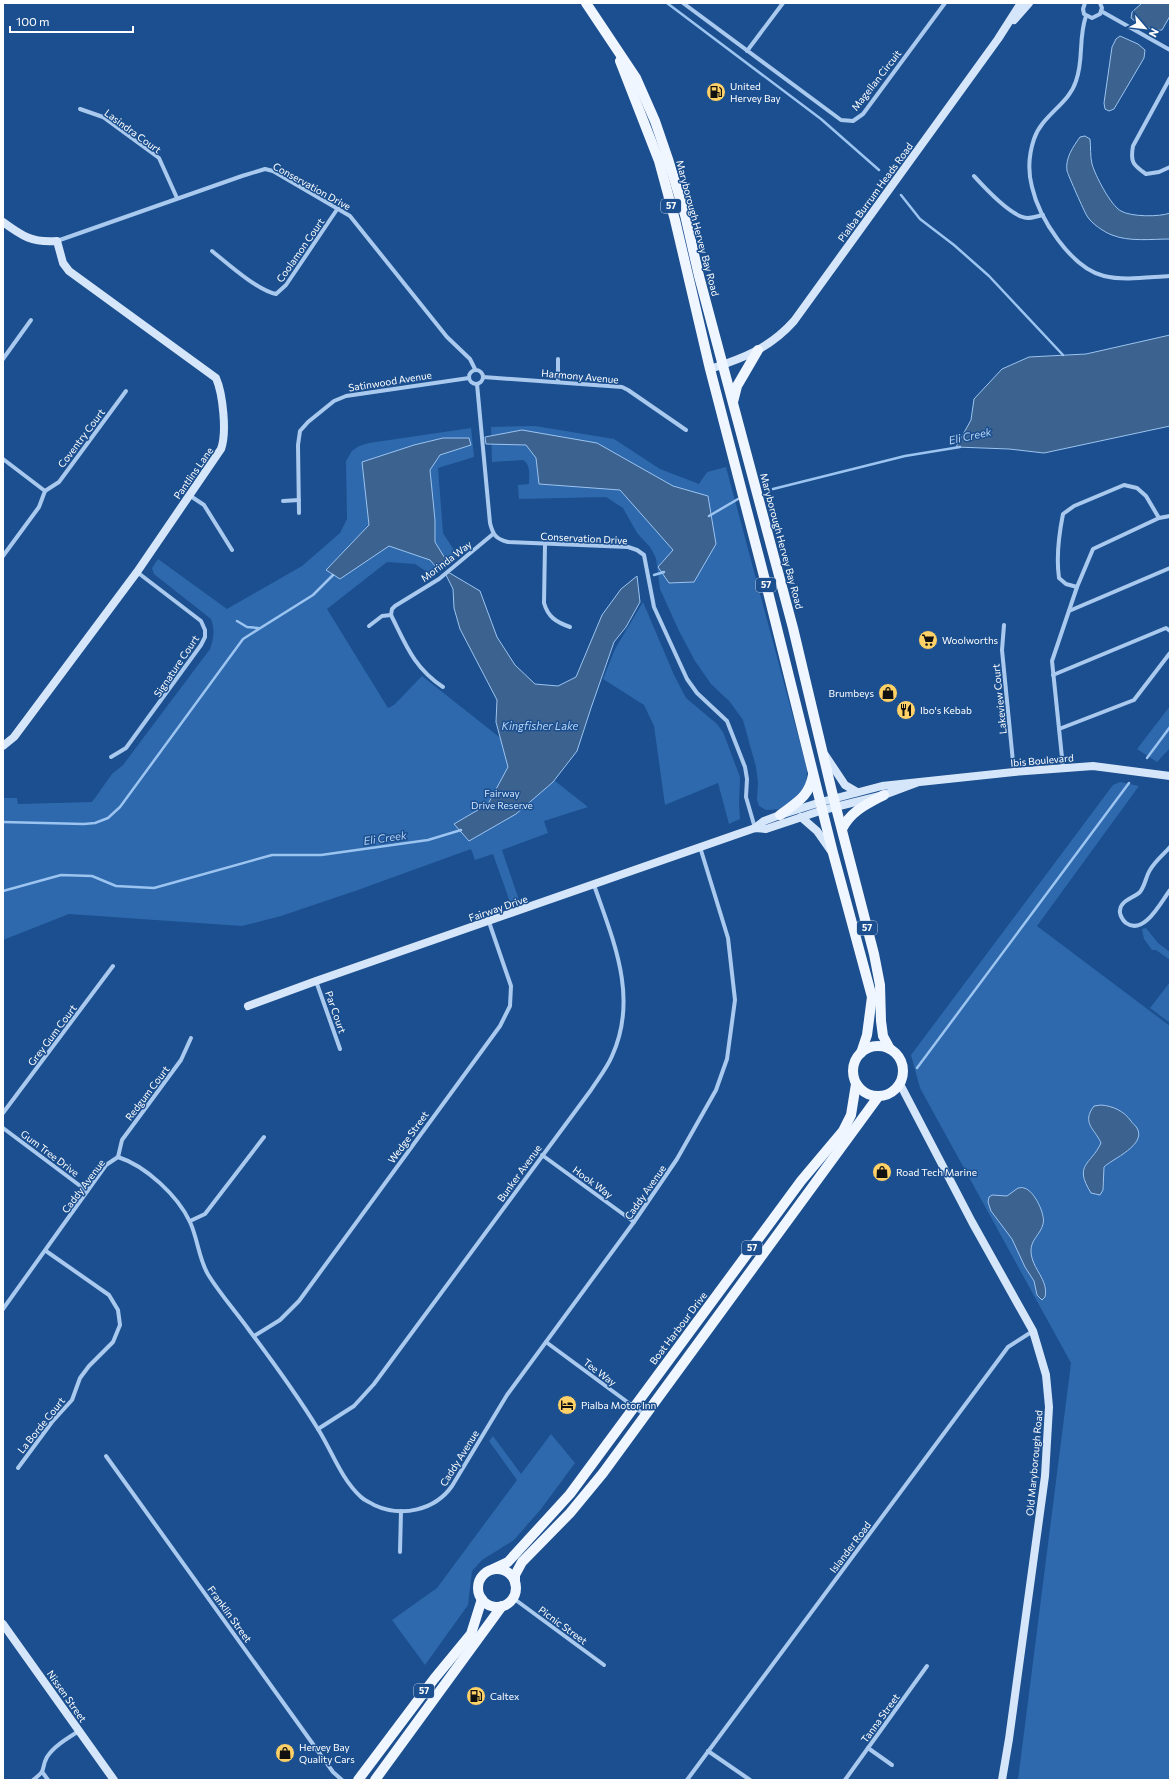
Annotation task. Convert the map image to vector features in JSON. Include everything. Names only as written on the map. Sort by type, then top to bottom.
[{"type":"main road","name":"Maryborough Hervey Bay Road","points":[[586,3],[615,49],[636,78],[655,122],[685,215],[722,365],[789,614],[879,978],[883,1036],[890,1049]]},
{"type":"main road","name":"Maryborough Hervey Bay Road","points":[[615,49],[659,161],[675,220],[710,369],[814,773],[833,853],[872,997],[867,1035],[861,1053]]},
{"type":"main road","points":[[733,403],[737,386],[758,350]]},
{"type":"main road","points":[[780,815],[806,794],[811,786],[814,773]]},
{"type":"main road","points":[[842,829],[852,814],[863,806],[884,795]]},
{"type":"main road","points":[[861,1053],[876,1046],[890,1049]]},
{"type":"main road","name":"57","points":[[375,1780],[502,1606],[513,1598],[516,1591],[515,1575],[522,1562],[570,1513],[603,1473],[878,1097],[892,1092],[900,1084],[903,1070],[899,1058],[890,1049]]},
{"type":"main road","name":"57","points":[[856,1084],[853,1075],[855,1062],[861,1053]]},
{"type":"main road","points":[[856,1084],[866,1094],[878,1097]]},
{"type":"main road","name":"Boat Harbour Drive","points":[[493,1570],[508,1562],[537,1532],[570,1494],[801,1181],[843,1131],[851,1115],[856,1084]]},
{"type":"main road","points":[[493,1570],[506,1571],[515,1582]]},
{"type":"main road","name":"57","points":[[358,1780],[434,1678],[471,1634],[482,1599],[479,1592],[479,1583],[486,1573],[493,1570]]},
{"type":"main road","points":[[482,1599],[490,1605],[502,1606]]},
{"type":"main road","points":[[369,1780],[390,1761]]},
{"type":"street","name":"Magellan Circuit","points":[[683,3],[841,120],[853,121],[863,114],[945,3]]},
{"type":"street","points":[[748,51],[783,3]]},
{"type":"street","name":"Pialba Burrum Heads Road","points":[[710,369],[758,350],[781,335],[794,321],[998,39],[1020,3]]},
{"type":"street","points":[[998,39],[1030,3]]},
{"type":"street","points":[[1085,3],[1083,9],[1086,16],[1081,29],[1080,65],[1076,82],[1068,96],[1042,123],[1034,138],[1030,152],[1032,187],[1043,215],[1060,242],[1075,260],[1088,269],[1103,276],[1170,276]]},
{"type":"street","points":[[1086,16],[1095,18],[1101,11],[1100,3]]},
{"type":"street","points":[[1101,11],[1170,50]]},
{"type":"street","points":[[1170,78],[1133,146],[1131,158],[1135,167],[1146,174],[1159,172],[1170,168]]},
{"type":"street","name":"Lasindra Court","points":[[80,109],[103,117],[159,158],[177,198]]},
{"type":"street","name":"Conservation Drive","points":[[57,242],[177,198],[264,169],[274,171],[350,216],[443,333],[470,359],[475,369]]},
{"type":"street","points":[[974,176],[992,196],[1019,216],[1027,218],[1043,215]]},
{"type":"street","name":"Coolamon Court","points":[[212,251],[259,287],[269,293],[276,294],[286,285],[338,208]]},
{"type":"street","points":[[3,222],[28,239],[42,242],[57,242]]},
{"type":"street","name":"Pantlins Lane","points":[[3,746],[14,737],[137,572],[224,443],[220,386],[216,378],[69,271],[63,263],[57,242]]},
{"type":"street","points":[[3,359],[31,320]]},
{"type":"street","points":[[558,359],[558,382]]},
{"type":"street","points":[[475,369],[481,371],[483,377],[477,384],[471,382],[469,378],[470,373],[475,369]]},
{"type":"street","name":"Harmony Avenue","points":[[483,377],[622,387],[686,430]]},
{"type":"street","name":"Satinwood Avenue","points":[[299,513],[298,445],[300,431],[308,422],[334,401],[346,396],[469,378]]},
{"type":"street","points":[[477,384],[490,523],[493,534]]},
{"type":"street","name":"Coventry Court","points":[[45,492],[59,482],[126,391]]},
{"type":"street","points":[[3,460],[45,492],[39,508],[3,556]]},
{"type":"street","points":[[1076,588],[1066,584],[1058,578],[1057,566],[1063,514],[1074,506],[1124,485],[1137,488],[1146,496],[1159,518]]},
{"type":"street","points":[[189,495],[204,505],[232,550]]},
{"type":"street","points":[[283,501],[299,500]]},
{"type":"street","points":[[1063,768],[1052,661],[1076,588],[1093,549],[1159,518],[1170,516]]},
{"type":"street","name":"Conservation Drive","points":[[493,534],[501,540],[508,542],[628,547],[637,550],[644,555],[654,607],[686,679],[697,693],[727,721],[745,767],[747,779],[746,797],[755,828]]},
{"type":"street","name":"Morinda Way","points":[[369,626],[382,616],[391,615],[392,609],[395,606],[439,579],[493,534]]},
{"type":"street","points":[[545,544],[544,603],[546,611],[550,617],[570,627]]},
{"type":"street","points":[[1069,611],[1170,568]]},
{"type":"street","name":"Signature Court","points":[[111,757],[126,748],[130,743],[191,661],[205,637],[205,630],[201,621],[137,572]]},
{"type":"street","points":[[391,615],[414,661],[425,674],[443,688]]},
{"type":"street","name":"Lakeview Court","points":[[1004,625],[1002,650],[1014,772]]},
{"type":"street","points":[[1053,675],[1166,628],[1170,631]]},
{"type":"street","points":[[1059,729],[1134,700],[1170,653]]},
{"type":"street","points":[[823,753],[845,785],[857,792]]},
{"type":"street","name":"Ibis Boulevard","points":[[835,803],[857,792],[882,786],[1063,768],[1093,766],[1170,776]]},
{"type":"street","name":"Ibis Boulevard","points":[[835,803],[884,795],[916,783]]},
{"type":"street","name":"Fairway Drive","points":[[248,1006],[755,828],[764,821],[780,815],[835,803]]},
{"type":"street","name":"Fairway Drive","points":[[755,828],[766,829],[801,816],[822,806]]},
{"type":"street","points":[[801,816],[817,831],[833,853]]},
{"type":"street","name":"Caddy Avenue","points":[[3,1309],[46,1251],[106,1165],[118,1157],[132,1161],[169,1191],[190,1221],[208,1275],[254,1336],[318,1429],[351,1487],[363,1499],[382,1508],[401,1511],[431,1505],[446,1494],[508,1395],[634,1222],[677,1159],[716,1090],[727,1059],[735,1000],[728,938],[700,847]]},
{"type":"street","points":[[1170,847],[1150,869],[1140,892],[1122,904],[1120,910],[1121,916],[1125,923],[1134,926],[1142,924],[1148,920],[1170,890]]},
{"type":"street","name":"Bunker Avenue","points":[[318,1429],[354,1406],[374,1384],[596,1083],[612,1056],[621,1025],[624,986],[616,950],[594,885]]},
{"type":"street","name":"Wedge Street","points":[[254,1336],[280,1320],[299,1301],[500,1026],[510,1006],[510,986],[489,922]]},
{"type":"street","name":"Grey Gum Court","points":[[3,1113],[113,966]]},
{"type":"street","name":"Par Court","points":[[316,981],[340,1049]]},
{"type":"street","name":"Redgum Court","points":[[118,1157],[122,1140],[181,1060],[191,1038]]},
{"type":"street","name":"Old Maryborough Road","points":[[900,1084],[972,1222],[1033,1331],[1046,1376],[1049,1407],[1045,1476],[1002,1780]]},
{"type":"street","name":"Gum Tree Drive","points":[[3,1128],[87,1191]]},
{"type":"street","points":[[190,1221],[205,1214],[264,1137]]},
{"type":"street","name":"Hook Way","points":[[542,1155],[634,1222]]},
{"type":"street","name":"La Borde Court","points":[[18,1468],[52,1422],[72,1400],[80,1378],[89,1366],[113,1342],[120,1326],[118,1310],[109,1295],[46,1251]]},
{"type":"street","name":"Islander Road","points":[[687,1780],[1008,1347],[1033,1331]]},
{"type":"street","name":"Tee Way","points":[[546,1342],[645,1415]]},
{"type":"street","name":"Franklin Street","points":[[106,1456],[333,1772],[342,1780]]},
{"type":"street","points":[[400,1552],[401,1511]]},
{"type":"street","name":"Picnic Street","points":[[513,1598],[604,1665]]},
{"type":"street","name":"Nissen Street","points":[[3,1624],[114,1780]]},
{"type":"street","name":"Tanna Street","points":[[845,1780],[927,1666]]},
{"type":"street","points":[[33,1780],[43,1773],[47,1757],[58,1746],[79,1731]]},
{"type":"street","points":[[868,1748],[892,1765]]},
{"type":"street","points":[[708,1751],[750,1780]]},
{"type":"street","points":[[43,1773],[48,1780]]},
{"type":"green space","points":[[535,426],[614,439],[660,469],[699,484],[707,472],[726,467],[807,769],[806,785],[800,795],[782,809],[766,810],[759,806],[757,800],[758,783],[756,767],[743,720],[730,702],[711,684],[695,661],[679,631],[660,589],[656,558],[650,547],[637,533],[623,508],[606,497],[519,499],[518,485],[529,484],[529,470],[526,462],[523,460],[492,462],[491,427]]},
{"type":"green space","name":"Fairway Drive Reserve","points":[[471,428],[474,457],[438,468],[443,533],[457,555],[433,576],[415,564],[387,562],[327,609],[388,708],[394,705],[422,676],[588,807],[544,821],[548,833],[502,850],[519,900],[510,902],[493,854],[475,860],[471,849],[281,916],[242,926],[69,914],[3,940],[3,798],[17,798],[18,804],[92,802],[112,774],[123,765],[210,649],[214,634],[211,619],[154,574],[152,568],[158,559],[227,609],[302,566],[340,533],[347,519],[346,461],[352,451],[359,446],[369,443]]},
{"type":"green space","points":[[643,602],[674,675],[686,698],[717,724],[723,732],[740,777],[740,819],[729,824],[718,783],[665,805],[654,726],[644,705],[603,679],[615,649]]},
{"type":"green space","points":[[1170,706],[1170,748],[1157,762],[1137,749]]},
{"type":"green space","points":[[1120,782],[1139,786],[1037,926],[1170,1026],[1170,1780],[1018,1780],[1071,1363],[920,1088],[911,1055],[1113,785]]},
{"type":"green space","points":[[1146,928],[1158,943],[1170,952],[1170,960],[1156,950],[1152,950],[1144,939],[1142,929]]},
{"type":"green space","points":[[1170,982],[1170,1023],[1150,1008]]},
{"type":"green space","points":[[551,1434],[575,1463],[541,1509],[514,1540],[482,1560],[472,1571],[468,1605],[425,1665],[392,1620],[437,1588],[517,1480],[489,1441],[493,1436],[521,1474]]},
{"type":"water","points":[[1142,3],[1170,3],[1170,16],[1162,30],[1150,29],[1131,18],[1132,12]]},
{"type":"water","points":[[1120,36],[1138,44],[1145,50],[1144,58],[1114,109],[1109,111],[1105,109],[1104,103],[1112,47],[1116,39]]},
{"type":"water","points":[[1085,136],[1090,139],[1091,158],[1094,169],[1104,190],[1117,208],[1126,213],[1138,215],[1153,216],[1170,213],[1170,239],[1126,239],[1109,234],[1089,219],[1067,171],[1068,157],[1072,149],[1080,137]]},
{"type":"water","points":[[1170,335],[1170,426],[1044,453],[1009,449],[956,447],[971,420],[974,399],[1002,369],[1029,357],[1086,354]]},
{"type":"water","points":[[522,430],[597,443],[673,486],[708,496],[716,544],[694,582],[669,583],[658,567],[673,550],[620,490],[539,484],[536,458],[526,445],[486,444],[485,437]]},
{"type":"water","points":[[443,438],[469,438],[471,445],[440,455],[430,470],[435,520],[435,542],[446,560],[436,567],[430,560],[389,546],[340,579],[326,570],[369,525],[362,462],[414,445]]},
{"type":"water","name":"Kingfisher Lake","points":[[448,572],[480,591],[497,637],[515,665],[535,684],[558,686],[576,677],[602,615],[621,589],[637,576],[640,602],[626,627],[614,642],[577,751],[553,782],[516,814],[469,841],[454,824],[488,804],[508,767],[496,722],[497,700],[460,629],[454,608],[453,589],[446,575]]},
{"type":"water","points":[[1101,1105],[1114,1108],[1125,1114],[1137,1128],[1139,1134],[1133,1146],[1104,1167],[1103,1190],[1100,1195],[1091,1193],[1086,1183],[1084,1170],[1101,1143],[1090,1126],[1089,1117],[1094,1106]]},
{"type":"water","points":[[1018,1188],[1023,1188],[1032,1193],[1043,1215],[1042,1228],[1031,1248],[1034,1264],[1045,1285],[1045,1297],[1042,1300],[1037,1295],[1034,1281],[1025,1267],[1012,1239],[991,1211],[988,1202],[989,1197],[992,1195],[1007,1196]]},
{"type":"waterway","points":[[667,3],[821,119],[879,170]]},
{"type":"waterway","points":[[901,195],[920,219],[954,245],[989,276],[1063,355]]},
{"type":"waterway","name":"Eli Creek","points":[[773,489],[905,456],[960,447]]},
{"type":"waterway","name":"Eli Creek","points":[[709,516],[738,499]]},
{"type":"waterway","name":"Eli Creek","points":[[654,575],[664,572]]},
{"type":"waterway","points":[[3,822],[84,824],[95,823],[108,818],[120,807],[243,639],[313,595],[333,575]]},
{"type":"waterway","points":[[237,621],[247,627],[258,628]]},
{"type":"waterway","points":[[1147,758],[1170,727]]},
{"type":"waterway","points":[[917,1068],[1129,783]]},
{"type":"waterway","name":"Eli Creek","points":[[3,891],[61,875],[92,876],[116,886],[154,888],[272,855],[321,855],[428,840],[461,830]]},
{"type":"place","name":"United Hervey Bay","points":[[716,92]]},
{"type":"place","name":"Woolworths","points":[[928,640]]},
{"type":"place","name":"Brumbeys","points":[[888,693]]},
{"type":"place","name":"Ibo's Kebab","points":[[906,710]]},
{"type":"place","name":"Road Tech Marine","points":[[882,1172]]},
{"type":"place","name":"Pialba Motor Inn","points":[[567,1405]]},
{"type":"place","name":"Caltex","points":[[476,1696]]},
{"type":"place","name":"Hervey Bay Quality Cars","points":[[285,1753]]}]
